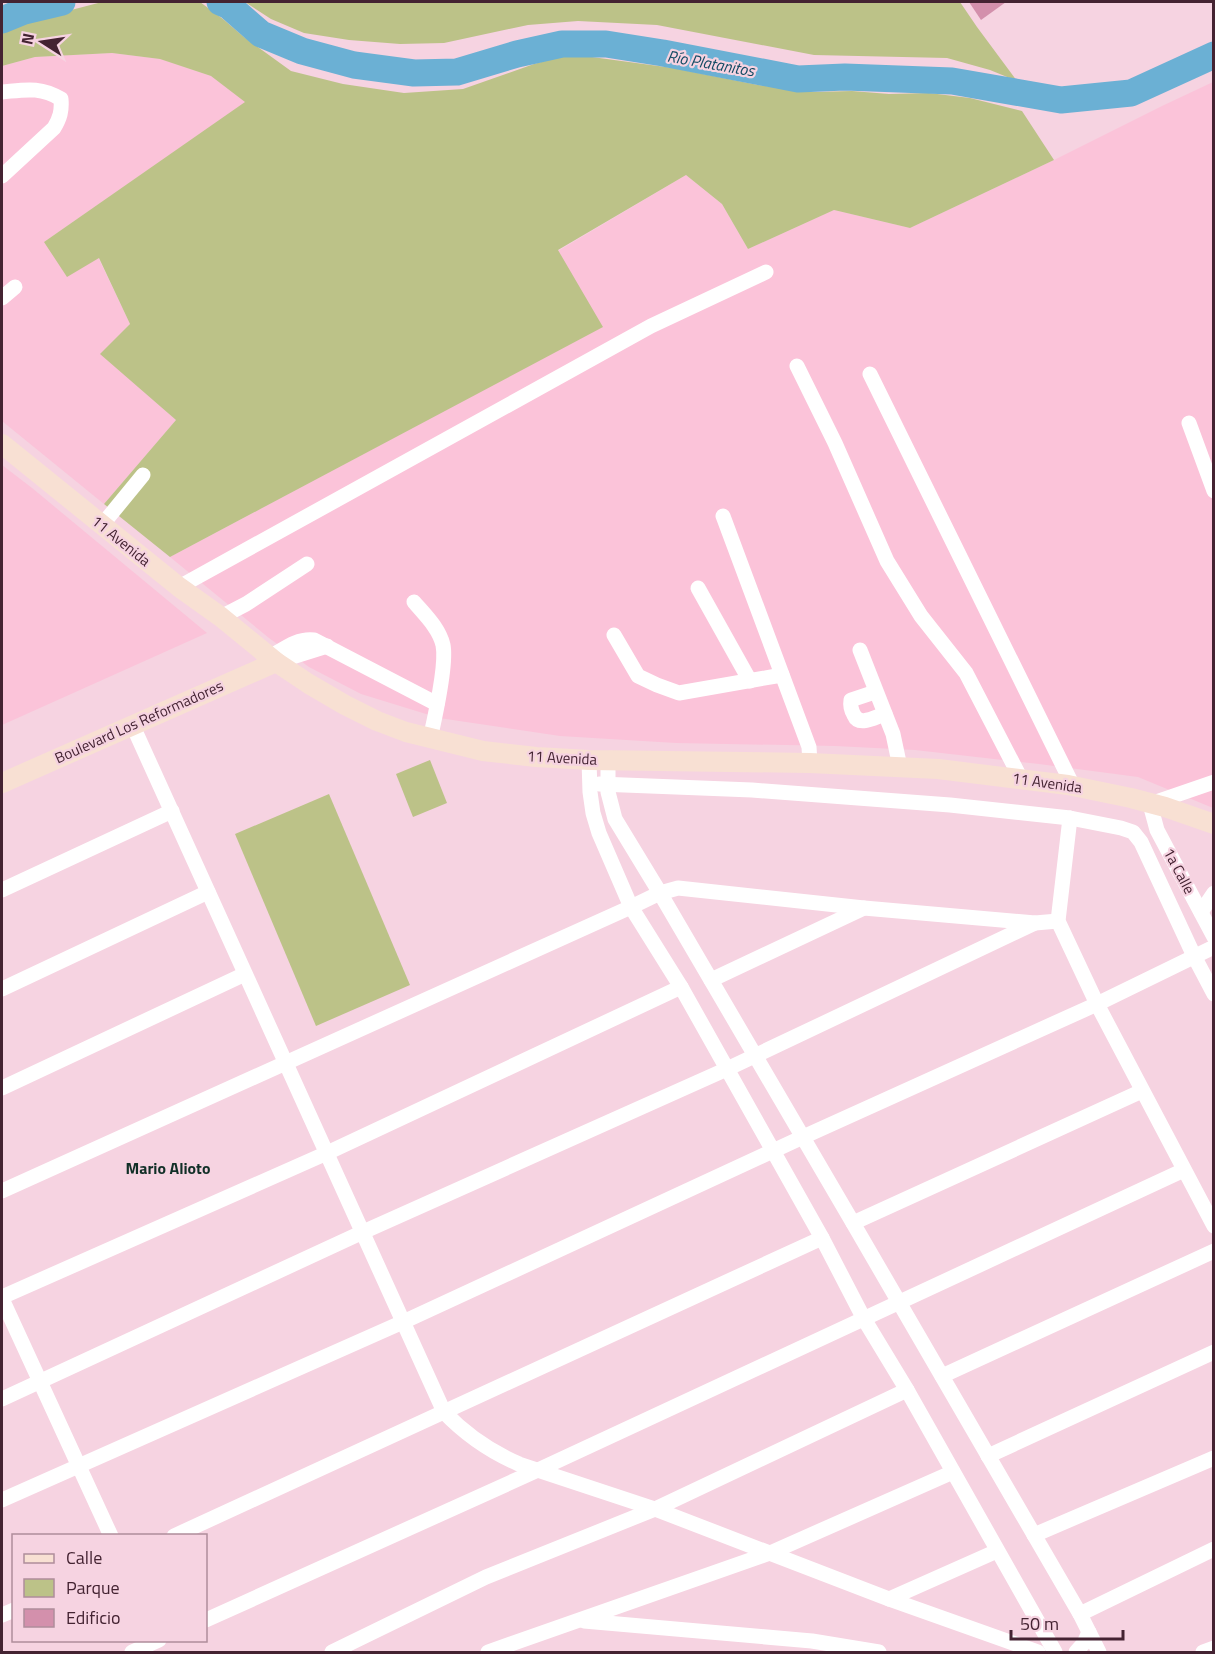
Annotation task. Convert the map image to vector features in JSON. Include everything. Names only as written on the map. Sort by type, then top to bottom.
[{"type":"main road","name":"11 Avenida","points":[[2,444],[179,587],[273,659],[345,705],[406,732],[483,751],[536,757],[810,763],[938,769],[1073,786],[1165,807],[1214,825]]},
{"type":"main road","name":"Boulevard Los Reformadores","points":[[2,783],[273,659]]},
{"type":"street","points":[[2,92],[34,89],[50,92],[61,99],[62,109],[60,119],[54,128],[2,176]]},
{"type":"street","points":[[179,587],[651,326],[766,272]]},
{"type":"street","points":[[2,298],[15,287]]},
{"type":"street","points":[[797,366],[835,443],[887,561],[921,616],[966,674],[1021,779]]},
{"type":"street","points":[[870,374],[1073,786]]},
{"type":"street","points":[[1189,423],[1214,491]]},
{"type":"street","points":[[102,525],[143,475]]},
{"type":"street","points":[[723,516],[809,747],[810,763]]},
{"type":"street","points":[[221,617],[246,604],[307,564]]},
{"type":"street","points":[[698,588],[750,681]]},
{"type":"street","points":[[414,602],[435,626],[443,644],[444,661],[430,739]]},
{"type":"street","points":[[614,635],[638,676],[679,693],[782,675]]},
{"type":"street","points":[[273,659],[295,657],[327,646],[437,704]]},
{"type":"street","points":[[860,650],[893,734],[900,767]]},
{"type":"street","points":[[875,692],[851,700],[850,706],[855,719],[863,721],[885,714]]},
{"type":"street","points":[[132,724],[444,1412],[469,1436],[501,1456],[655,1509],[889,1599],[1038,1653]]},
{"type":"street","points":[[598,760],[590,784],[593,813],[599,833],[631,908],[681,987],[822,1238],[864,1319],[907,1390],[1055,1653]]},
{"type":"street","points":[[598,760],[608,785],[610,806],[615,819],[900,1302],[1080,1614],[1099,1653]]},
{"type":"street","points":[[1150,804],[1214,782]]},
{"type":"street","points":[[590,784],[752,790],[950,805],[1070,818],[1133,832],[1142,842],[1194,956],[1214,994]]},
{"type":"street","name":"1a Calle","points":[[1150,804],[1157,830],[1214,937]]},
{"type":"street","points":[[2,890],[171,811]]},
{"type":"street","points":[[1070,818],[1058,921],[1097,1004],[1214,1226]]},
{"type":"street","points":[[2,1191],[631,908],[660,892],[678,888],[1035,923],[1058,921]]},
{"type":"street","points":[[2,988],[208,892]]},
{"type":"street","points":[[1201,912],[1214,893]]},
{"type":"street","points":[[711,980],[864,908]]},
{"type":"street","points":[[2,1399],[363,1232],[727,1069],[1035,923]]},
{"type":"street","points":[[2,1500],[404,1322],[1097,1004],[1214,947]]},
{"type":"street","points":[[2,1088],[245,974]]},
{"type":"street","points":[[110,1534],[2,1298],[327,1153],[681,987]]},
{"type":"street","points":[[853,1223],[1142,1090]]},
{"type":"street","points":[[207,1620],[538,1470],[1184,1170]]},
{"type":"street","points":[[178,1534],[822,1238]]},
{"type":"street","points":[[942,1376],[1214,1251]]},
{"type":"street","points":[[988,1456],[1214,1352]]},
{"type":"street","points":[[332,1653],[486,1577],[655,1509],[907,1390]]},
{"type":"street","points":[[1034,1535],[1214,1458]]},
{"type":"street","points":[[488,1653],[770,1553],[953,1472]]},
{"type":"street","points":[[1080,1614],[1214,1549]]},
{"type":"street","points":[[889,1599],[997,1551]]},
{"type":"street","points":[[578,1620],[812,1641],[879,1653]]},
{"type":"street","points":[[1076,1653],[1089,1632]]},
{"type":"street","points":[[132,1653],[157,1642]]},
{"type":"street","points":[[1203,1653],[1214,1648]]},
{"type":"shaded area","points":[[112,53],[161,59],[211,76],[246,102],[44,242],[98,257],[130,324],[101,354],[176,420],[104,504],[2,421],[2,66],[35,57]]},
{"type":"shaded area","points":[[1213,82],[1213,808],[1138,777],[1039,764],[915,750],[676,743],[560,736],[439,718],[361,694],[309,667],[269,638],[170,557],[602,327],[558,251],[686,175],[722,204],[748,249],[834,210],[910,228]]},
{"type":"shaded area","points":[[2,465],[32,488],[207,633],[2,725]]},
{"type":"green space","points":[[102,2],[200,2],[291,71],[343,84],[404,93],[463,89],[570,54],[673,68],[758,85],[813,92],[929,93],[970,98],[1022,111],[1054,160],[910,228],[834,210],[748,249],[722,204],[686,175],[558,250],[603,327],[170,557],[104,504],[176,420],[100,354],[130,324],[99,258],[67,277],[44,242],[245,102],[211,76],[160,59],[112,53],[35,57],[2,66],[2,28]]},
{"type":"green space","points":[[245,2],[960,2],[1017,81],[990,70],[947,58],[814,55],[657,25],[578,21],[528,25],[444,43],[400,44],[349,40],[304,33],[271,19]]},
{"type":"green space","points":[[430,760],[447,803],[413,817],[396,774]]},
{"type":"green space","points":[[329,794],[410,985],[316,1026],[235,834]]},
{"type":"building","points":[[969,2],[1006,2],[981,20]]},
{"type":"waterway","name":"Río Platanitos","points":[[2,20],[24,11],[62,2]]},
{"type":"waterway","name":"Río Platanitos","points":[[220,2],[229,6],[261,34],[302,51],[354,65],[414,73],[457,72],[517,54],[562,44],[606,44],[798,79],[845,77],[952,81],[1061,100],[1131,93],[1214,55]]},
{"type":"district","name":"Mario Alioto","points":[[168,1168]]}]
